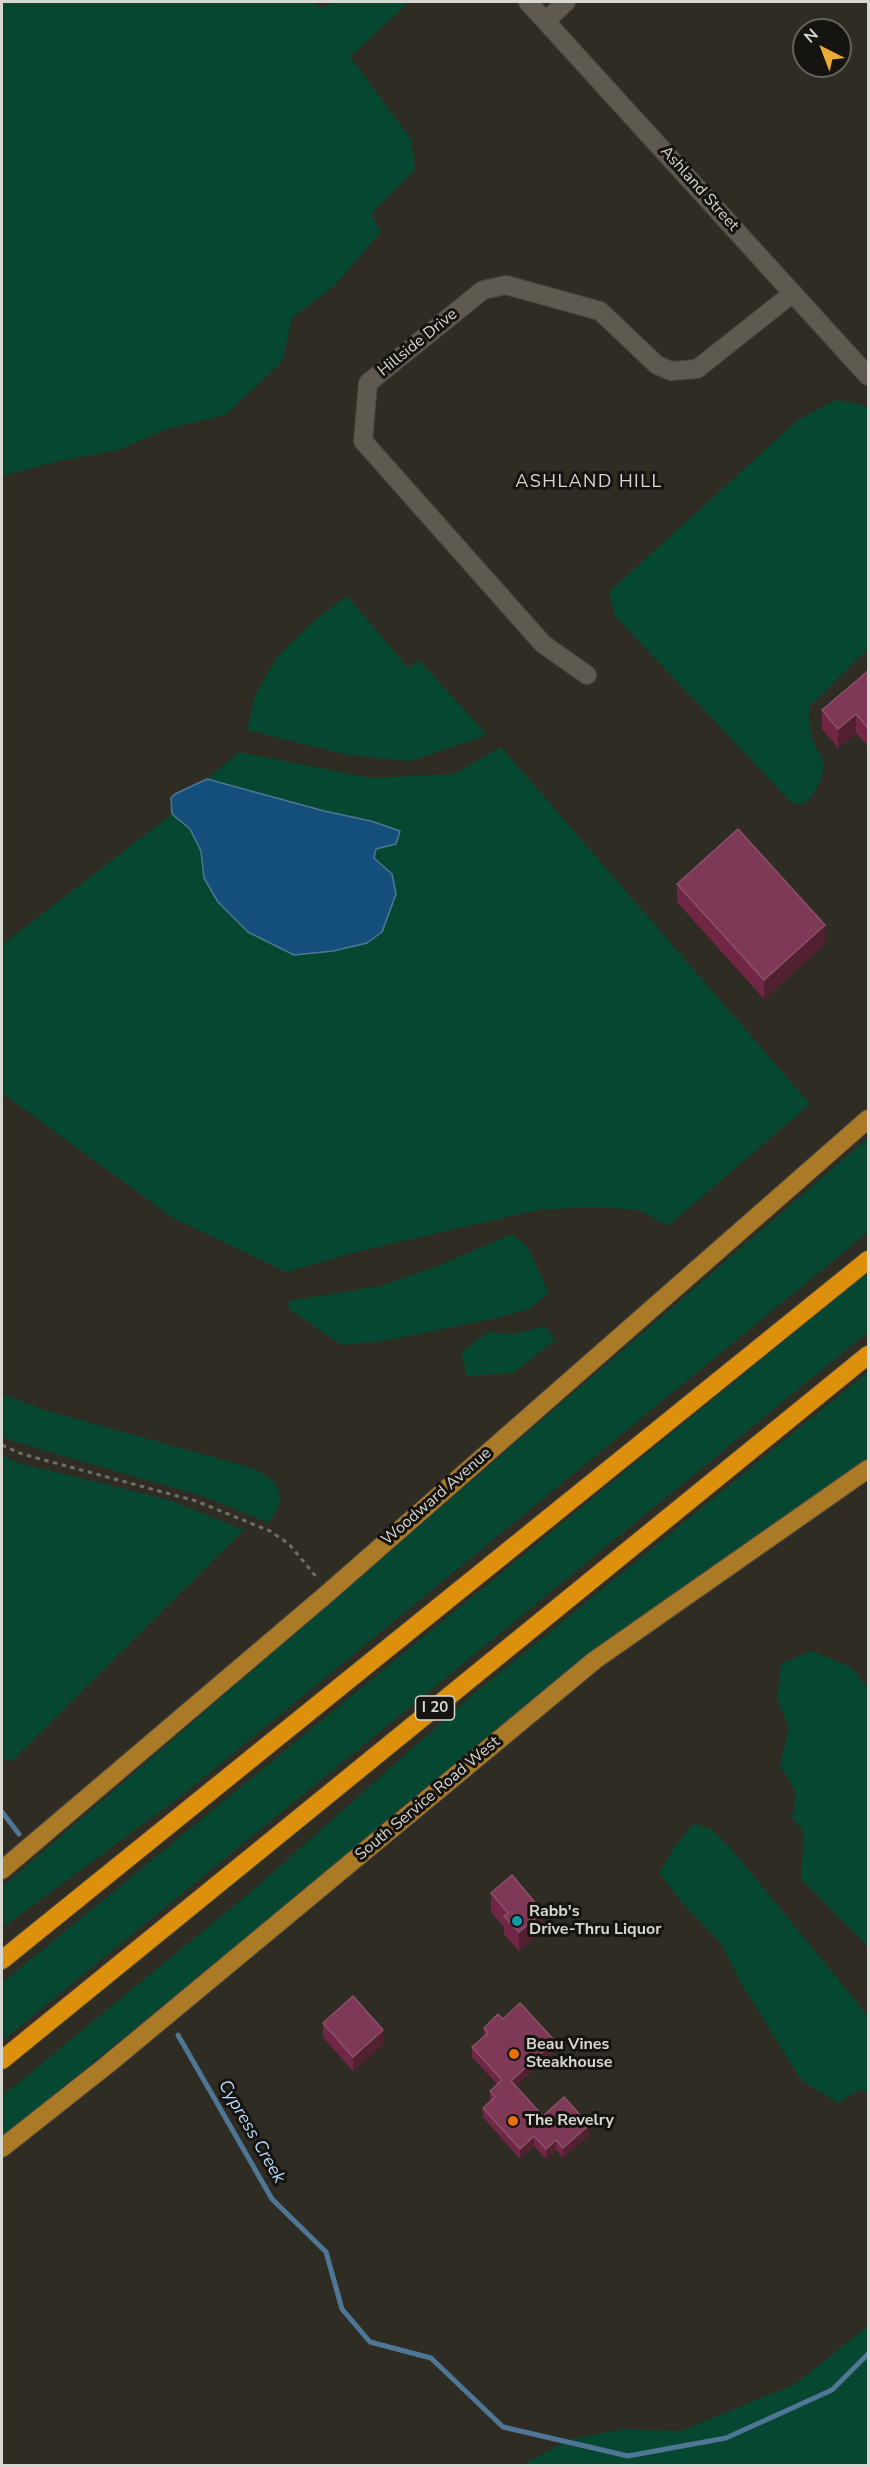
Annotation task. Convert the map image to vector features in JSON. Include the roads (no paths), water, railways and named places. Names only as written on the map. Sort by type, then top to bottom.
[{"type":"highway","points":[[2,1960],[868,1260]]},
{"type":"highway","name":"I 20","points":[[2,2060],[868,1355]]},
{"type":"main road","name":"Woodward Avenue","points":[[2,1870],[329,1592],[868,1119]]},
{"type":"main road","name":"South Service Road West","points":[[2,2148],[107,2066],[595,1660],[868,1469]]},
{"type":"street","name":"Ashland Street","points":[[528,2],[868,376]]},
{"type":"street","points":[[546,21],[567,2]]},
{"type":"street","name":"Hillside Drive","points":[[587,675],[543,644],[363,441],[368,383],[483,290],[506,285],[600,311],[657,365],[671,371],[697,369],[793,292]]},
{"type":"water","points":[[207,779],[324,811],[371,821],[400,831],[396,844],[376,849],[374,858],[392,874],[396,894],[382,932],[367,943],[333,951],[294,955],[248,932],[218,902],[204,878],[201,851],[190,829],[172,814],[171,798],[175,794]]},
{"type":"waterway","name":"Cypress Creek","points":[[2,1812],[19,1834]]},
{"type":"waterway","name":"Cypress Creek","points":[[178,2035],[272,2199],[326,2252],[342,2309],[370,2342],[431,2358],[503,2427],[628,2456],[726,2438],[832,2390],[868,2354]]},
{"type":"place","name":"Rabb's Drive-Thru Liquor","points":[[517,1921]]},
{"type":"place","name":"Beau Vines Steakhouse","points":[[514,2054]]},
{"type":"place","name":"The Revelry","points":[[513,2121]]},
{"type":"district","name":"ASHLAND HILL","points":[[589,483]]}]
